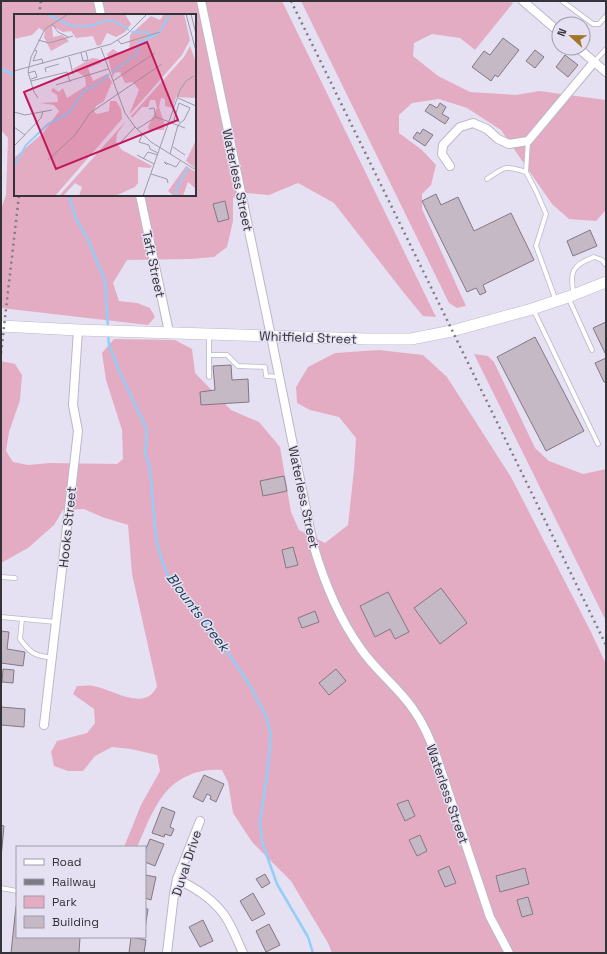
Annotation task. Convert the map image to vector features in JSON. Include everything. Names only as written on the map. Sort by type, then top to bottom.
[{"type":"main road","name":"Whitfield Street","points":[[1,326],[78,330],[411,339],[452,331],[532,309],[606,282]]},
{"type":"street","points":[[98,1],[101,14]]},
{"type":"street","name":"Waterless Street","points":[[201,1],[272,336],[313,544],[327,588],[337,610],[361,650],[412,708],[428,735],[490,918],[509,953]]},
{"type":"street","points":[[523,1],[551,25]]},
{"type":"street","points":[[587,56],[606,72]]},
{"type":"street","points":[[450,166],[442,154],[443,144],[460,127],[472,123],[487,129],[498,139],[509,144],[528,141],[594,62]]},
{"type":"street","name":"Taft Street","points":[[140,196],[169,332]]},
{"type":"street","name":"Hooks Street","points":[[44,724],[78,432],[73,406],[78,330]]},
{"type":"street","name":"Duval Drive","points":[[167,953],[174,894],[178,879],[200,821]]},
{"type":"street","points":[[178,879],[208,896],[223,913],[243,953]]},
{"type":"lane","points":[[562,1],[593,24],[599,24],[606,16]]},
{"type":"lane","points":[[594,62],[606,49]]},
{"type":"lane","points":[[528,141],[526,172],[546,214],[536,246],[556,301]]},
{"type":"lane","points":[[488,179],[504,168],[526,172]]},
{"type":"lane","points":[[592,350],[571,296],[571,282],[574,268],[581,262],[594,257],[602,260],[606,265]]},
{"type":"lane","points":[[532,309],[598,444]]},
{"type":"lane","points":[[209,334],[209,377]]},
{"type":"lane","points":[[209,356],[227,355],[238,366],[265,367],[266,376],[280,377]]},
{"type":"lane","points":[[1,577],[15,578]]},
{"type":"lane","points":[[1,617],[56,622]]},
{"type":"lane","points":[[22,619],[20,639],[28,650],[38,656],[52,658]]},
{"type":"lane","points":[[1,888],[16,891]]},
{"type":"green space","points":[[1,1],[282,1],[436,317],[423,316],[334,203],[298,183],[269,195],[246,193],[233,198],[233,221],[227,247],[214,257],[191,259],[127,260],[113,283],[119,301],[137,303],[150,308],[155,317],[148,325],[1,308],[1,209],[6,195],[8,138],[1,130]]},
{"type":"green space","points":[[301,1],[510,1],[513,3],[475,50],[460,38],[432,34],[414,43],[413,56],[438,76],[470,92],[516,95],[539,91],[606,100],[606,210],[596,221],[569,219],[552,204],[501,130],[467,108],[439,99],[412,103],[399,115],[399,133],[422,150],[436,165],[431,185],[422,194],[422,209],[466,306],[457,308],[449,303]]},
{"type":"green space","points":[[114,339],[175,340],[192,349],[195,373],[231,410],[259,422],[280,447],[291,512],[299,530],[325,543],[348,525],[356,438],[339,417],[310,410],[297,403],[296,387],[308,367],[335,353],[379,350],[423,355],[447,377],[511,477],[606,664],[606,953],[332,953],[328,943],[291,881],[252,842],[233,813],[228,782],[222,770],[208,770],[194,773],[184,777],[174,784],[160,799],[137,846],[124,846],[141,805],[160,771],[157,755],[131,749],[112,747],[95,756],[83,771],[68,771],[54,766],[51,752],[57,741],[87,733],[95,723],[94,709],[73,694],[77,686],[93,686],[137,699],[145,698],[152,694],[157,686],[132,574],[128,525],[102,517],[84,509],[63,510],[54,525],[28,548],[1,563],[1,361],[15,364],[22,375],[20,400],[9,432],[6,451],[13,462],[28,465],[50,463],[117,464],[123,459],[122,430],[106,380],[102,353]]},
{"type":"green space","points":[[474,354],[488,356],[494,362],[535,448],[549,461],[583,474],[606,469],[606,621]]},
{"type":"building","points":[[503,38],[519,50],[498,77],[495,75],[491,81],[472,67],[484,51],[490,55]]},
{"type":"building","points":[[535,50],[544,57],[535,68],[526,61]]},
{"type":"building","points":[[564,56],[578,65],[568,77],[556,67]]},
{"type":"building","points":[[440,103],[446,107],[442,114],[449,118],[445,124],[425,111],[430,104],[437,108]]},
{"type":"building","points":[[423,129],[433,135],[425,146],[413,138],[417,132],[420,134]]},
{"type":"building","points":[[436,194],[441,205],[458,197],[474,231],[511,213],[534,260],[483,285],[486,292],[480,295],[476,288],[467,292],[422,201]]},
{"type":"building","points":[[225,201],[229,219],[218,222],[213,204]]},
{"type":"building","points":[[590,230],[597,246],[573,256],[567,241]]},
{"type":"building","points":[[606,322],[606,355],[593,328]]},
{"type":"building","points":[[535,337],[584,431],[546,451],[497,357]]},
{"type":"building","points":[[606,358],[606,382],[604,382],[595,363]]},
{"type":"building","points":[[231,365],[232,380],[248,379],[249,402],[201,405],[200,392],[215,390],[213,366]]},
{"type":"building","points":[[284,476],[287,491],[263,496],[260,481]]},
{"type":"building","points":[[293,547],[298,565],[286,568],[282,550]]},
{"type":"building","points":[[441,588],[467,623],[440,644],[414,608]]},
{"type":"building","points":[[388,592],[409,632],[395,639],[390,629],[375,637],[360,606]]},
{"type":"building","points":[[315,611],[319,622],[302,628],[298,618]]},
{"type":"building","points":[[1,631],[9,632],[7,649],[25,652],[23,666],[1,663]]},
{"type":"building","points":[[3,669],[14,670],[13,683],[2,682]]},
{"type":"building","points":[[336,669],[346,681],[329,695],[319,683]]},
{"type":"building","points":[[1,707],[25,709],[24,727],[1,725]]},
{"type":"building","points":[[204,775],[224,784],[216,802],[210,799],[211,796],[207,794],[203,802],[193,797]]},
{"type":"building","points":[[408,800],[415,816],[405,821],[397,804]]},
{"type":"building","points":[[162,807],[175,812],[170,827],[174,829],[171,836],[165,834],[164,837],[152,833]]},
{"type":"building","points":[[1,825],[4,826],[1,858]]},
{"type":"building","points":[[420,835],[427,851],[417,856],[409,840]]},
{"type":"building","points":[[150,839],[164,844],[155,866],[146,862],[146,849]]},
{"type":"building","points":[[449,866],[456,883],[445,887],[438,871]]},
{"type":"building","points":[[525,868],[529,884],[500,892],[496,876]]},
{"type":"building","points":[[265,874],[270,883],[262,888],[256,879]]},
{"type":"building","points":[[146,875],[156,877],[151,900],[146,898]]},
{"type":"building","points":[[253,893],[265,914],[252,921],[240,901]]},
{"type":"building","points":[[528,897],[533,914],[522,917],[517,900]]},
{"type":"building","points":[[16,906],[16,938],[80,938],[79,953],[11,953]]},
{"type":"building","points":[[146,909],[148,909],[146,922]]},
{"type":"building","points":[[203,920],[213,941],[200,947],[189,927]]},
{"type":"building","points":[[269,924],[280,945],[266,952],[256,931]]},
{"type":"building","points":[[131,938],[146,940],[144,953],[129,953]]},
{"type":"waterway","name":"Blounts Creek","points":[[1,69],[14,75]]},
{"type":"waterway","name":"Blounts Creek","points":[[69,196],[75,217],[87,238],[105,281],[108,328]]},
{"type":"waterway","name":"Blounts Creek","points":[[108,333],[109,345],[120,373],[147,430],[145,453],[150,469],[156,538],[161,558],[168,576],[211,628],[249,684],[266,716],[271,735],[260,822],[262,842],[277,884],[308,937],[313,953]]},
{"type":"railway","points":[[39,14],[41,1]]},
{"type":"railway","points":[[291,1],[606,645]]},
{"type":"railway","points":[[1,353],[19,196]]}]
